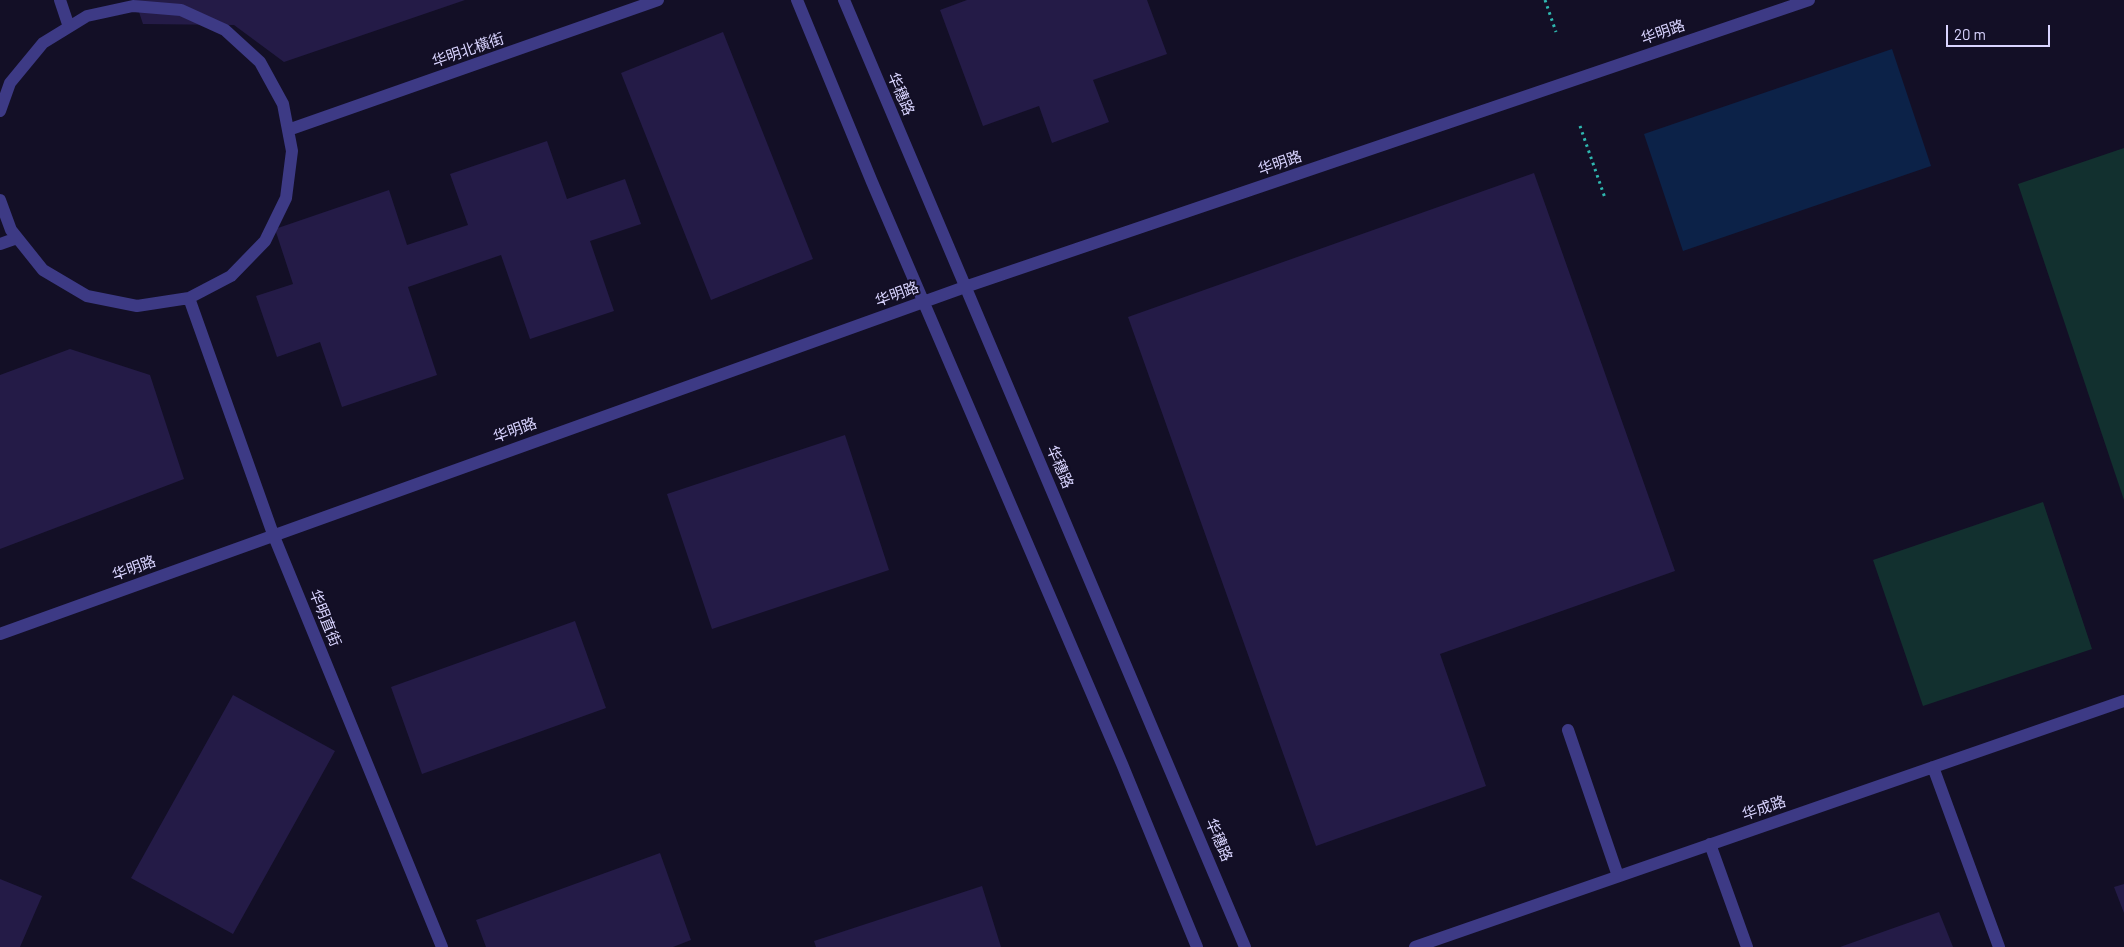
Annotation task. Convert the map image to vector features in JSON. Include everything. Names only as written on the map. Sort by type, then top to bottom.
[{"type":"street","points":[[60,0],[69,26]]},
{"type":"street","name":"华明北橫街","points":[[288,130],[658,0]]},
{"type":"street","points":[[797,0],[1122,764],[1197,947]]},
{"type":"street","name":"华穗路","points":[[844,0],[1115,635],[1245,947]]},
{"type":"street","name":"华明路","points":[[0,634],[273,534],[965,287],[1809,0]]},
{"type":"street","points":[[0,111],[10,83],[43,43],[86,16],[133,6],[181,10],[225,30],[260,62],[284,104],[292,151],[286,198],[264,241],[231,276],[188,298],[138,306],[87,296],[43,270],[11,230],[0,200]]},
{"type":"street","points":[[0,244],[17,238]]},
{"type":"street","name":"华明直街","points":[[188,298],[273,534],[442,947]]},
{"type":"street","name":"华成路","points":[[1415,947],[2124,701]]},
{"type":"street","points":[[1568,730],[1618,876]]},
{"type":"street","points":[[1933,767],[1999,947]]},
{"type":"street","points":[[1710,844],[1747,947]]},
{"type":"path","points":[[1545,0],[1556,32]]},
{"type":"path","points":[[1580,126],[1605,198]]},
{"type":"green space","points":[[2124,148],[2124,500],[2018,184]]},
{"type":"green space","points":[[2043,502],[2092,649],[1923,706],[1873,560]]},
{"type":"water","points":[[1892,49],[1931,166],[1683,251],[1644,134]]},
{"type":"building","points":[[135,0],[465,0],[284,62],[234,25],[143,24]]},
{"type":"building","points":[[967,0],[1147,0],[1167,54],[1093,80],[1109,122],[1052,143],[1039,106],[983,126],[940,10]]},
{"type":"building","points":[[723,32],[813,259],[711,300],[621,73]]},
{"type":"building","points":[[547,141],[567,199],[625,179],[641,224],[590,241],[614,311],[530,339],[501,255],[408,287],[437,375],[342,407],[320,342],[277,357],[256,296],[293,284],[275,229],[389,190],[407,245],[468,225],[450,174]]},
{"type":"building","points":[[1534,173],[1675,571],[1440,654],[1486,786],[1316,846],[1128,317]]},
{"type":"building","points":[[70,349],[150,375],[184,479],[0,549],[0,375]]},
{"type":"building","points":[[845,435],[889,570],[712,629],[667,494]]},
{"type":"building","points":[[575,621],[606,708],[422,774],[391,687]]},
{"type":"building","points":[[233,695],[335,751],[233,934],[131,878]]},
{"type":"building","points":[[660,853],[691,940],[673,947],[486,947],[476,920]]},
{"type":"building","points":[[0,879],[42,896],[20,947],[0,947]]},
{"type":"building","points":[[2124,884],[2124,913],[2114,887]]},
{"type":"building","points":[[982,886],[1001,947],[816,947],[814,941]]},
{"type":"building","points":[[1939,912],[1953,947],[1840,947]]}]
